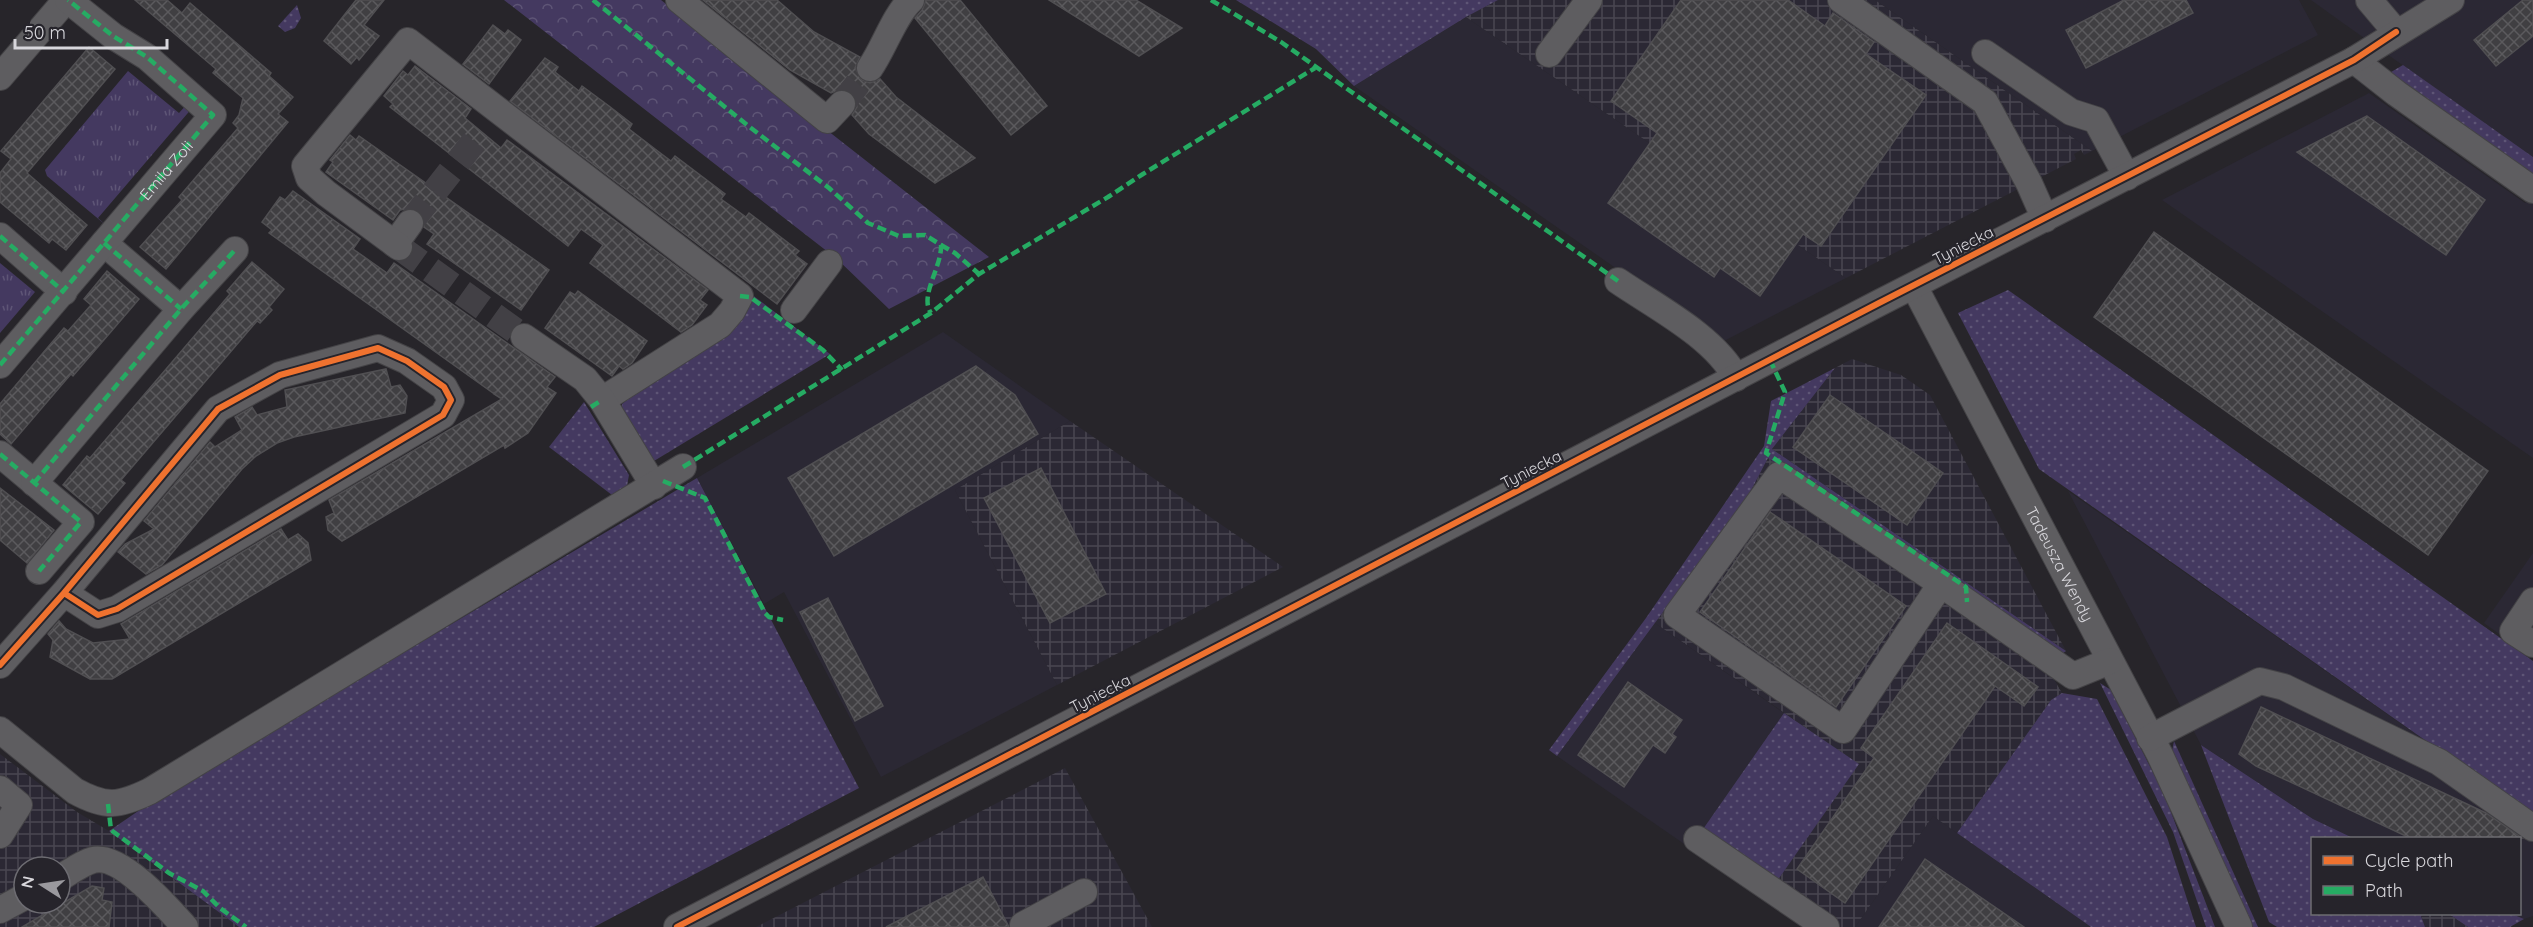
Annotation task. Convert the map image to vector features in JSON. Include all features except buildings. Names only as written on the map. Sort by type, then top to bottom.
[{"type":"street","points":[[0,77],[67,0]]},
{"type":"street","name":"Emila Zoli","points":[[0,365],[213,115],[147,57],[113,36],[67,0]]},
{"type":"street","points":[[679,0],[827,120],[842,104]]},
{"type":"street","points":[[870,68],[883,50],[905,6],[911,0]]},
{"type":"street","points":[[1549,54],[1589,0]]},
{"type":"street","points":[[1841,0],[1985,102],[2029,183],[2044,219]]},
{"type":"street","points":[[2369,0],[2396,32]]},
{"type":"street","points":[[2396,32],[2425,0]]},
{"type":"street","points":[[2396,32],[2451,0]]},
{"type":"street","name":"Tyniecka","points":[[677,927],[712,919],[1736,378],[2354,60],[2396,32]]},
{"type":"street","points":[[410,223],[397,245],[326,193],[309,178],[305,166],[408,41],[740,296],[732,311],[720,325],[602,400]]},
{"type":"street","points":[[1985,53],[2071,112],[2096,120],[2127,177]]},
{"type":"street","points":[[2354,60],[2396,93],[2533,190]]},
{"type":"street","points":[[0,236],[64,292]]},
{"type":"street","points":[[104,243],[182,309]]},
{"type":"street","points":[[34,483],[235,250]]},
{"type":"street","points":[[794,310],[829,263]]},
{"type":"street","points":[[1618,281],[1721,355],[1736,378]]},
{"type":"street","name":"Tadeusza Wendy","points":[[1914,286],[2151,738],[2239,927]]},
{"type":"street","points":[[524,337],[585,379],[602,400],[654,486]]},
{"type":"street","points":[[0,665],[64,593],[218,409],[280,375],[378,348],[407,361],[444,387],[451,400],[443,415],[117,609],[98,615],[64,593]]},
{"type":"street","points":[[0,454],[81,522],[39,571]]},
{"type":"street","points":[[0,730],[75,791],[89,799],[108,804],[125,803],[150,791],[683,467]]},
{"type":"street","points":[[1941,584],[1843,730],[1677,615],[1779,475],[1941,584],[2073,676],[2110,660]]},
{"type":"street","points":[[2533,601],[2513,631],[2533,644]]},
{"type":"street","points":[[2151,738],[2260,681],[2284,687],[2439,762],[2533,828]]},
{"type":"street","points":[[0,789],[19,805],[0,835]]},
{"type":"street","points":[[1696,839],[1826,927]]},
{"type":"street","name":"Tadeusza Wendy","points":[[2199,844],[2224,927]]},
{"type":"street","points":[[72,872],[94,860],[115,862],[163,903],[185,927]]},
{"type":"street","points":[[1023,925],[1084,892]]},
{"type":"shaded area","points":[[1498,0],[1875,0],[2092,151],[2084,155],[2081,150],[2074,154],[2076,159],[1846,278],[1466,17]]},
{"type":"shaded area","points":[[1875,0],[2299,0],[2318,35],[2092,151]]},
{"type":"shaded area","points":[[2311,0],[2533,0],[2533,157],[2343,23]]},
{"type":"shaded area","points":[[1466,17],[1846,278],[1722,342],[1354,86]]},
{"type":"shaded area","points":[[2369,93],[2525,203],[2533,194],[2533,458],[2162,200]]},
{"type":"shaded area","points":[[943,332],[1070,421],[955,490],[1057,685],[881,777],[784,592],[764,604],[697,478]]},
{"type":"shaded area","points":[[1852,359],[1901,375],[1930,395],[2066,651],[1772,449],[1835,368]]},
{"type":"shaded area","points":[[1070,421],[1283,567],[1057,685],[955,490]]},
{"type":"shaded area","points":[[1768,458],[1954,585],[2048,669],[2062,693],[2051,700],[1957,833],[1933,816],[1855,927],[1838,927],[1775,884],[1858,764],[1655,623],[1747,498]]},
{"type":"shaded area","points":[[2068,491],[2533,816],[2533,916],[2524,919],[2514,915],[2521,915],[2521,837],[2351,837],[2313,819],[2201,745]]},
{"type":"shaded area","points":[[2533,553],[2533,658],[2484,623]]},
{"type":"shaded area","points":[[1655,623],[1784,713],[1690,848],[1557,756]]},
{"type":"shaded area","points":[[0,754],[77,812],[109,831],[239,927],[0,927]]},
{"type":"shaded area","points":[[1065,768],[1152,927],[756,927]]},
{"type":"shaded area","points":[[1933,816],[2091,927],[1855,927]]},
{"type":"shaded area","points":[[2421,915],[2450,915],[2468,927],[2425,927]]},
{"type":"green space","points":[[504,0],[661,0],[989,257],[889,309],[837,259]]},
{"type":"green space","points":[[1236,0],[1498,0],[1466,17],[1354,86],[1316,49]]},
{"type":"green space","points":[[297,5],[301,18],[295,28],[285,32],[278,26]]},
{"type":"green space","points":[[2403,65],[2533,157],[2533,180],[2386,75]]},
{"type":"green space","points":[[128,71],[179,113],[188,103],[193,107],[98,218],[108,227],[47,176],[45,170]]},
{"type":"green space","points":[[0,263],[35,292],[0,333]]},
{"type":"green space","points":[[2008,290],[2533,661],[2533,816],[2039,469],[1958,313]]},
{"type":"green space","points":[[751,294],[830,354],[654,461],[622,410],[622,404]]},
{"type":"green space","points":[[1835,368],[1772,449],[2066,651],[2058,657],[1768,458],[1747,498],[1557,756],[1549,750],[1646,618],[1764,446],[1771,401]]},
{"type":"green space","points":[[584,402],[629,475],[627,486],[612,495],[549,447]]},
{"type":"green space","points":[[697,478],[859,788],[594,927],[239,927],[109,831],[147,805]]},
{"type":"green space","points":[[2100,683],[2111,690],[2164,794],[2215,927],[2206,927],[2173,832]]},
{"type":"green space","points":[[2062,693],[2097,699],[2167,837],[2196,927],[2091,927],[1957,833],[2051,700]]},
{"type":"green space","points":[[1784,713],[1859,764],[1775,884],[1701,832]]},
{"type":"green space","points":[[2174,741],[2258,927],[2250,927],[2172,751]]},
{"type":"green space","points":[[2201,745],[2313,819],[2351,837],[2311,837],[2311,915],[2422,915],[2425,927],[2277,927],[2269,922]]},
{"type":"green space","points":[[2450,915],[2514,915],[2524,919],[2510,927],[2468,927]]},
{"type":"tunnel","points":[[842,104],[870,68]]},
{"type":"tunnel","points":[[410,223],[480,134]]},
{"type":"tunnel","points":[[399,247],[524,337]]},
{"type":"marked path","points":[[0,365],[213,115],[147,57],[113,36],[68,0]]},
{"type":"marked path","points":[[593,0],[829,188],[868,223],[899,236],[925,235],[941,245],[929,290],[928,306],[931,313]]},
{"type":"marked path","points":[[1211,0],[1281,42],[1618,281]]},
{"type":"marked path","points":[[683,467],[931,313],[979,274],[1315,68]]},
{"type":"marked path","points":[[0,236],[64,292]]},
{"type":"marked path","points":[[104,243],[181,309]]},
{"type":"marked path","points":[[941,245],[955,253],[979,274]]},
{"type":"marked path","points":[[34,483],[181,309],[235,250]]},
{"type":"marked path","points":[[740,296],[750,297],[823,350],[842,370]]},
{"type":"marked path","points":[[1770,360],[1785,392],[1766,453],[1966,587],[1967,602]]},
{"type":"marked path","points":[[591,407],[602,400]]},
{"type":"marked path","points":[[0,454],[81,522],[39,571]]},
{"type":"marked path","points":[[663,481],[705,498],[765,613],[769,617],[783,620]]},
{"type":"marked path","points":[[108,804],[111,830],[169,873],[203,891],[220,908],[246,927]]},
{"type":"cycle path","points":[[677,927],[1879,303],[2354,60],[2396,32]]},
{"type":"cycle path","points":[[0,665],[64,593],[98,615],[117,609],[443,415],[451,400],[444,387],[407,361],[378,348],[280,375],[218,409],[64,593]]}]
